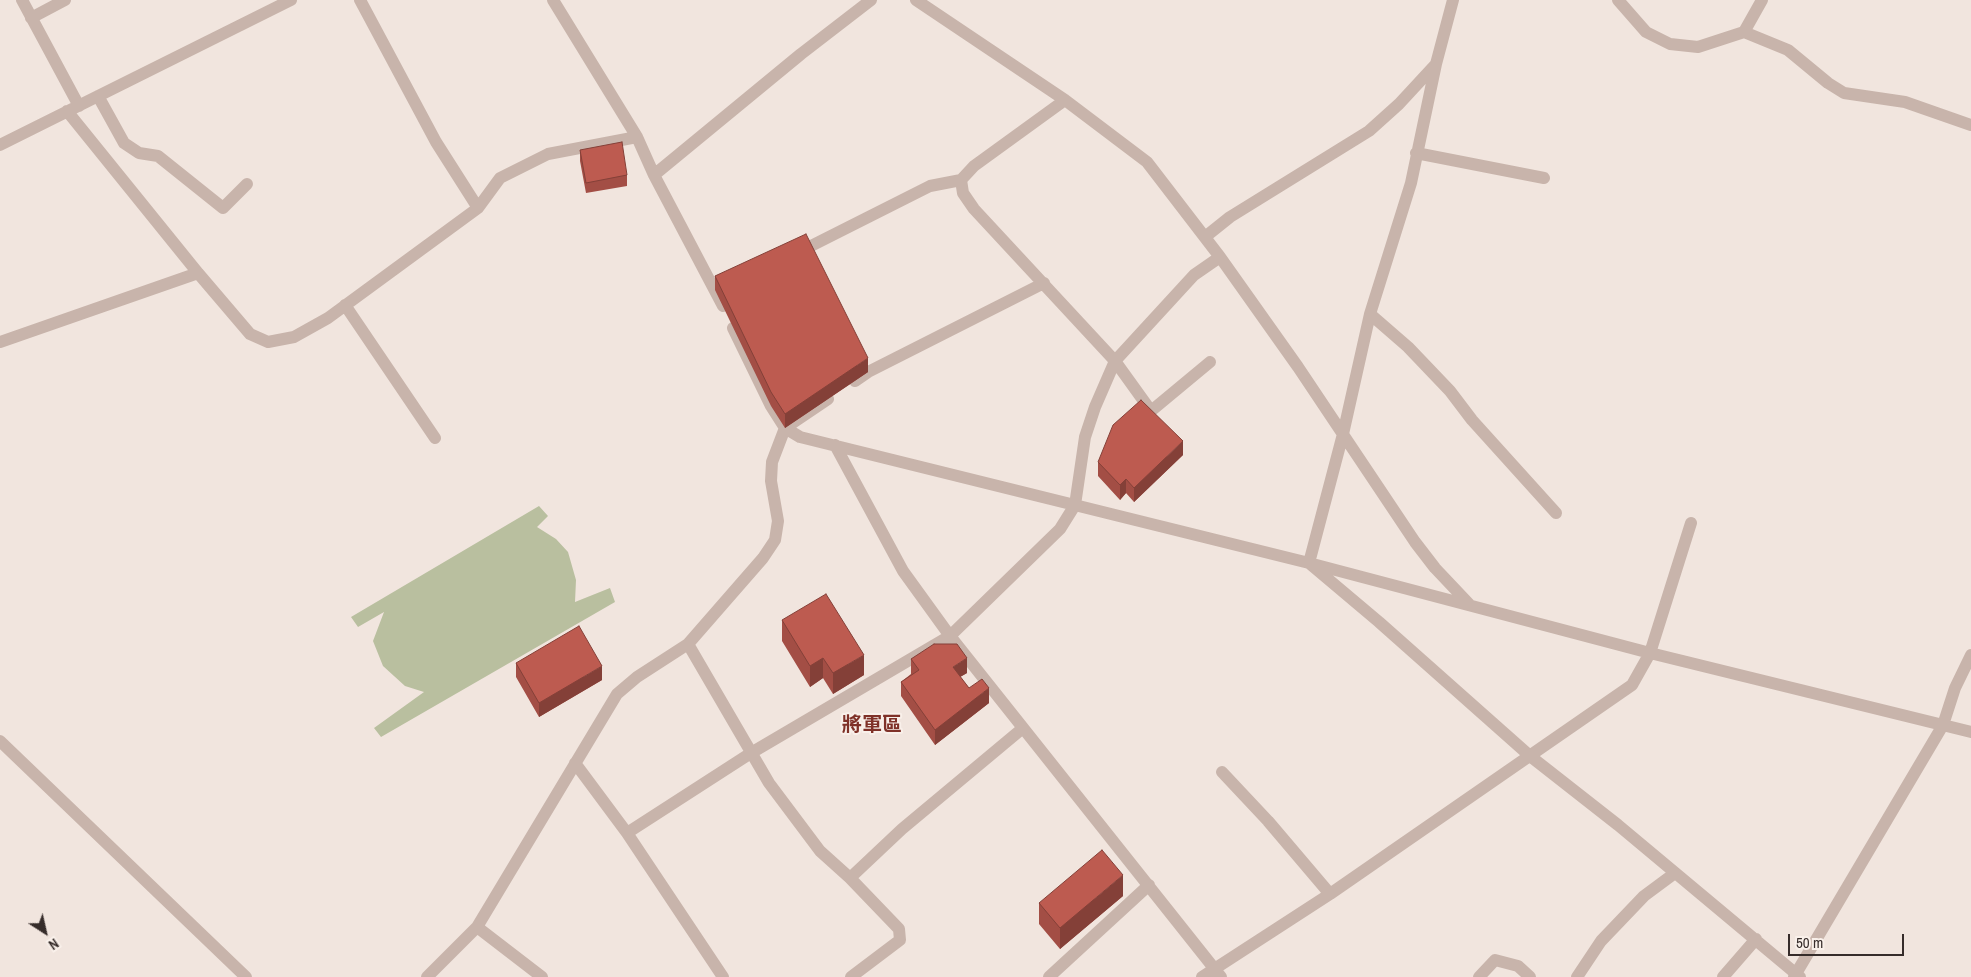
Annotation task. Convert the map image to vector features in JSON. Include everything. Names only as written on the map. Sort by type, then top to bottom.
[{"type":"street","points":[[22,0],[73,108],[198,272],[250,334],[268,342],[294,337],[328,318],[478,208],[500,178],[548,154],[636,137]]},
{"type":"street","points":[[31,18],[65,0]]},
{"type":"street","points":[[0,145],[291,0]]},
{"type":"street","points":[[360,0],[436,142],[478,208]]},
{"type":"street","points":[[553,0],[636,137],[654,175],[720,288],[771,406],[785,428],[800,437],[1309,563],[1650,653],[1971,732]]},
{"type":"street","points":[[654,175],[871,0]]},
{"type":"street","points":[[916,0],[1065,100],[1147,162],[1220,257],[1434,568],[1470,605]]},
{"type":"street","points":[[1309,563],[1343,434],[1370,314],[1411,183],[1416,153],[1452,0]]},
{"type":"street","points":[[1618,0],[1646,32],[1670,44],[1698,47],[1744,32],[1788,50],[1828,83],[1844,93],[1904,102],[1971,125]]},
{"type":"street","points":[[1744,32],[1762,0]]},
{"type":"street","points":[[1205,237],[1230,217],[1369,130],[1399,104],[1436,64]]},
{"type":"street","points":[[98,96],[124,143],[139,153],[158,156],[223,208],[247,184]]},
{"type":"street","points":[[788,257],[930,186],[961,180],[974,166],[1065,100]]},
{"type":"street","points":[[1416,153],[1544,178]]},
{"type":"street","points":[[961,180],[963,193],[974,208],[1115,361],[1151,411],[1210,362]]},
{"type":"street","points":[[627,833],[751,753],[950,636],[1060,529],[1075,505],[1084,437],[1115,361],[1194,274],[1220,257]]},
{"type":"street","points":[[0,342],[198,272]]},
{"type":"street","points":[[427,977],[477,927],[617,694],[638,677],[688,644],[763,558],[775,540],[778,521],[771,481],[772,462],[785,428],[868,372],[1044,283]]},
{"type":"street","points":[[345,305],[435,438]]},
{"type":"street","points":[[1370,314],[1408,348],[1450,391],[1472,420],[1556,514]]},
{"type":"street","points":[[835,445],[903,571],[950,636],[1218,973]]},
{"type":"street","points":[[1202,977],[1218,973],[1392,850],[1632,686],[1650,653],[1691,523]]},
{"type":"street","points":[[1309,563],[1379,622],[1530,756],[1618,825],[1756,939],[1797,976],[1943,724],[1955,688],[1971,655]]},
{"type":"street","points":[[688,644],[769,783],[820,851],[850,878],[899,929],[900,940],[851,977]]},
{"type":"street","points":[[850,878],[902,829],[1023,728]]},
{"type":"street","points":[[0,741],[246,977]]},
{"type":"street","points":[[575,763],[627,833],[723,977]]},
{"type":"street","points":[[1222,772],[1268,821],[1330,894]]},
{"type":"street","points":[[1577,977],[1601,941],[1644,896],[1674,873]]},
{"type":"street","points":[[1048,977],[1149,885]]},
{"type":"street","points":[[477,927],[542,977]]},
{"type":"street","points":[[1723,977],[1756,939]]},
{"type":"street","points":[[1479,977],[1495,960],[1518,966],[1530,977]]},
{"type":"green space","points":[[539,506],[548,516],[537,527],[556,539],[568,552],[576,580],[575,602],[610,588],[615,602],[381,737],[374,728],[424,692],[405,686],[383,666],[373,641],[384,612],[358,627],[351,617]]},
{"type":"building","points":[[622,142],[627,175],[586,183],[580,150]]},
{"type":"building","points":[[806,234],[868,358],[785,414],[771,392],[715,276]]},
{"type":"building","points":[[1141,400],[1183,441],[1134,488],[1126,479],[1120,485],[1098,462],[1113,425]]},
{"type":"building","points":[[826,594],[864,655],[833,673],[823,658],[810,666],[782,620]]},
{"type":"building","points":[[579,626],[602,666],[539,703],[516,663]]},
{"type":"building","points":[[934,644],[957,644],[967,658],[953,667],[969,688],[982,679],[989,688],[935,730],[901,682],[919,670],[911,659]]},
{"type":"building","points":[[1102,850],[1123,875],[1060,928],[1039,903]]},
{"type":"district","name":"將軍區","points":[[872,726]]}]
